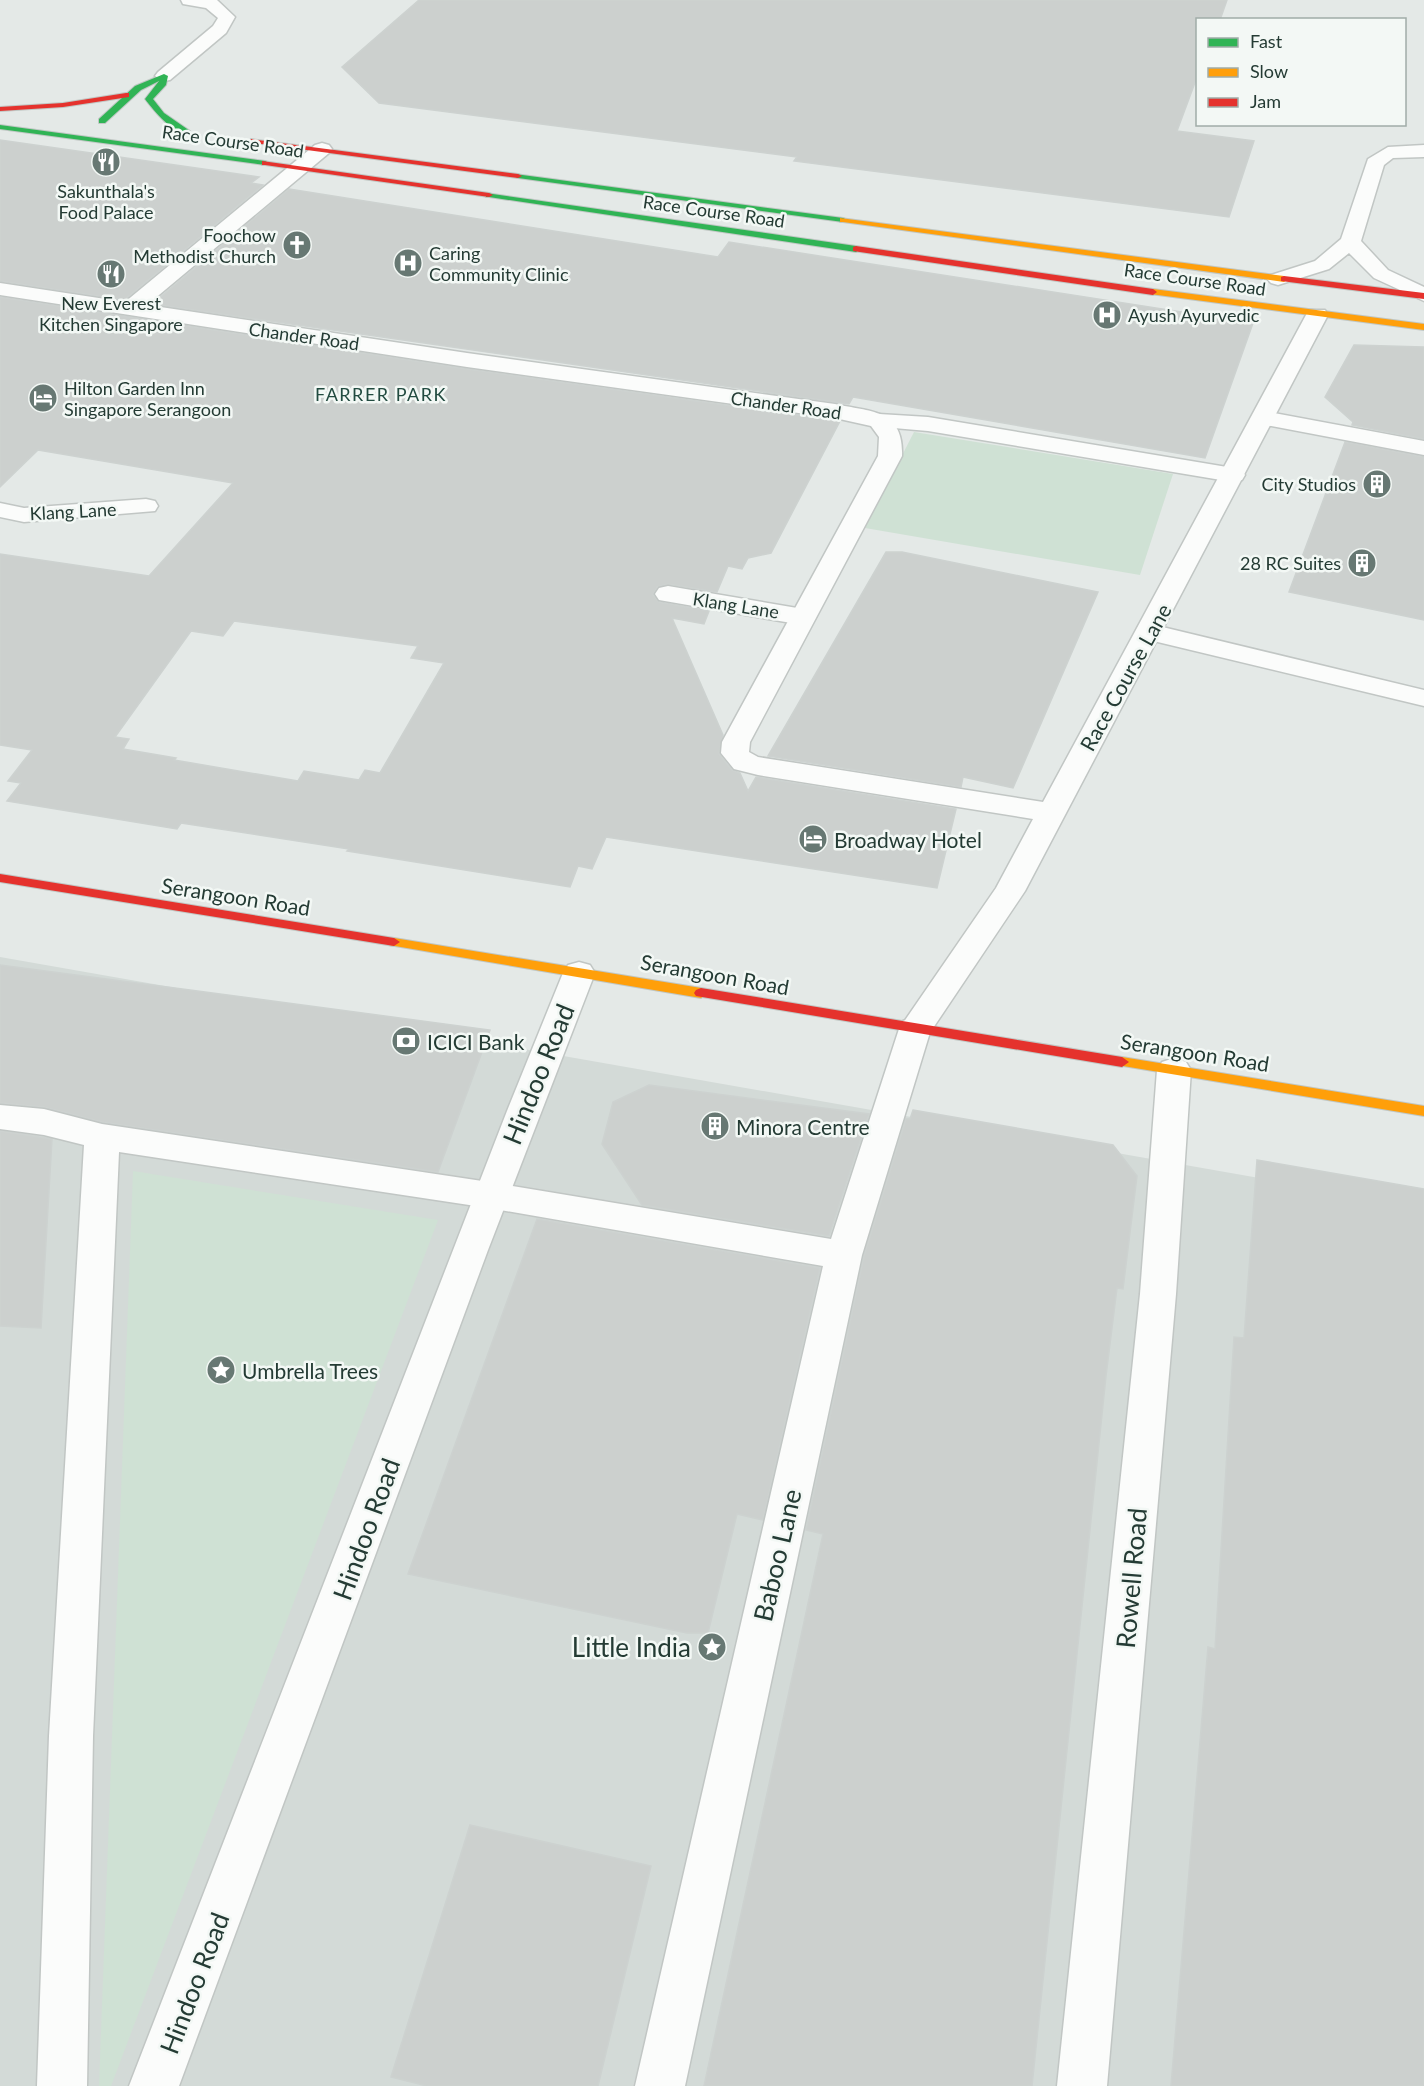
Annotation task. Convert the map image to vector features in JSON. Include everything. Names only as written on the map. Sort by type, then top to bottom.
[{"type":"street","points":[[90,120],[147,81],[164,76],[220,29],[227,17],[211,4],[189,0]]},
{"type":"street","name":"Race Course Road","points":[[155,128],[192,133],[165,119],[153,108],[149,99],[162,85],[164,76]]},
{"type":"street","points":[[0,109],[63,105],[126,95]]},
{"type":"street","points":[[0,109],[123,124]]},
{"type":"street","points":[[90,120],[112,136],[144,147]]},
{"type":"street","name":"Race Course Road","points":[[0,128],[1317,315],[1424,327]]},
{"type":"street","name":"Race Course Road","points":[[243,139],[1278,279],[1424,296]]},
{"type":"street","points":[[128,310],[322,149]]},
{"type":"street","points":[[1278,279],[1322,266],[1350,242],[1375,163],[1388,153],[1424,151]]},
{"type":"street","points":[[1350,242],[1381,274],[1424,296]]},
{"type":"street","name":"Chander Road","points":[[0,289],[128,310],[835,411],[879,422],[928,424],[1233,475]]},
{"type":"street","name":"Race Course Lane","points":[[915,1029],[1010,891],[1317,315]]},
{"type":"street","points":[[1263,418],[1424,448]]},
{"type":"street","points":[[879,422],[891,436],[890,456],[736,742],[735,753],[744,763],[1051,813]]},
{"type":"street","name":"Klang Lane","points":[[0,510],[24,515],[146,507]]},
{"type":"street","name":"Klang Lane","points":[[668,594],[803,617]]},
{"type":"street","points":[[1150,632],[1424,699]]},
{"type":"street","name":"Serangoon Road","points":[[0,878],[1424,1111]]},
{"type":"street","name":"Hindoo Road","points":[[154,2086],[350,1573],[489,1195],[579,973]]},
{"type":"street","name":"Baboo Lane","points":[[660,2086],[844,1255],[915,1029]]},
{"type":"street","name":"Rowell Road","points":[[1082,2086],[1158,1294],[1174,1070]]},
{"type":"street","points":[[0,1117],[44,1122],[102,1137],[489,1195],[844,1255]]},
{"type":"street","points":[[62,2086],[71,1736],[102,1137]]},
{"type":"shaded area","name":"Little India","points":[[0,957],[1424,1207],[1424,2086],[0,2086]]},
{"type":"green space","points":[[914,432],[1173,474],[1140,575],[865,528]]},
{"type":"green space","points":[[133,1171],[438,1220],[111,2086],[99,2086]]},
{"type":"building","points":[[419,0],[1227,0],[1221,18],[1196,18],[1196,80],[1177,131],[1254,141],[1229,217],[794,161],[797,157],[379,103],[342,67]]},
{"type":"building","points":[[0,140],[259,177],[251,183],[263,185],[124,300],[0,281]]},
{"type":"building","points":[[289,189],[718,257],[729,242],[1253,323],[1205,458],[853,397],[849,404],[152,304]]},
{"type":"building","points":[[0,297],[467,369],[840,421],[771,553],[748,558],[742,569],[728,566],[717,592],[668,584],[657,587],[653,595],[659,602],[709,611],[704,624],[672,618],[723,735],[719,754],[732,770],[740,773],[748,791],[756,777],[956,809],[937,888],[606,837],[592,869],[578,866],[570,887],[181,823],[177,829],[7,801],[21,783],[8,781],[32,750],[0,745],[0,554],[149,576],[233,483],[38,450],[0,487]],"holes":[[[234,621],[418,646],[411,658],[444,663],[380,773],[365,770],[359,780],[304,771],[298,781],[174,760],[176,758],[123,749],[129,739],[115,737],[191,631],[223,636]]]},
{"type":"building","points":[[1354,345],[1424,347],[1424,439],[1352,425],[1353,422],[1325,397]]},
{"type":"building","points":[[1345,442],[1424,457],[1424,620],[1289,592]]},
{"type":"building","points":[[886,552],[902,552],[1098,592],[1013,788],[963,777],[961,787],[768,756]]},
{"type":"building","points":[[0,965],[490,1030],[438,1172],[102,1122],[44,1107],[0,1103]]},
{"type":"building","name":"Minora Centre","points":[[649,1085],[869,1114],[829,1236],[642,1205],[602,1144],[613,1102]]},
{"type":"building","points":[[913,1110],[1113,1145],[1137,1176],[1123,1289],[1117,1288],[1106,1376],[1032,2086],[704,2086],[823,1534],[806,1530],[864,1256],[906,1119],[910,1119]]},
{"type":"building","points":[[0,1131],[52,1139],[41,1328],[0,1326]]},
{"type":"building","points":[[1257,1160],[1424,1189],[1424,2086],[1171,2086],[1208,1647],[1215,1649],[1234,1337],[1244,1338]]},
{"type":"building","points":[[537,1219],[820,1268],[763,1520],[737,1514],[708,1633],[687,1633],[408,1574]]},
{"type":"building","points":[[470,1825],[651,1866],[598,2086],[427,2086],[391,2077]]},
{"type":"traffic: fast","points":[[102,121],[138,88],[164,76],[162,85],[149,99],[161,115],[187,133]]},
{"type":"traffic: fast","points":[[0,127],[265,163]]},
{"type":"traffic: fast","points":[[518,176],[843,220]]},
{"type":"traffic: fast","points":[[489,195],[856,249]]},
{"type":"traffic: slow","points":[[843,220],[1284,279]]},
{"type":"traffic: slow","points":[[1153,292],[1424,327]]},
{"type":"traffic: slow","points":[[394,942],[701,993]]},
{"type":"traffic: slow","points":[[1122,1062],[1424,1111]]},
{"type":"traffic: jam","points":[[0,109],[63,105],[126,95]]},
{"type":"traffic: jam","points":[[254,141],[518,176]]},
{"type":"traffic: jam","points":[[265,163],[489,195]]},
{"type":"traffic: jam","points":[[856,249],[1153,292]]},
{"type":"traffic: jam","points":[[1284,279],[1424,296]]},
{"type":"traffic: jam","points":[[0,878],[394,942]]},
{"type":"traffic: jam","points":[[701,993],[1122,1062]]},
{"type":"place","name":"Sakunthala's Food Palace","points":[[106,162]]},
{"type":"place","name":"Foochow Methodist Church","points":[[297,245]]},
{"type":"place","name":"Caring Community Clinic","points":[[408,263]]},
{"type":"place","name":"New Everest Kitchen Singapore","points":[[111,274]]},
{"type":"place","name":"Ayush Ayurvedic","points":[[1107,315]]},
{"type":"place","name":"Hilton Garden Inn Singapore Serangoon","points":[[43,398]]},
{"type":"place","name":"City Studios","points":[[1377,484]]},
{"type":"place","name":"28 RC Suites","points":[[1362,563]]},
{"type":"place","name":"Broadway Hotel","points":[[813,839]]},
{"type":"place","name":"ICICI Bank","points":[[406,1041]]},
{"type":"place","name":"Minora Centre","points":[[715,1126]]},
{"type":"place","name":"Umbrella Trees","points":[[221,1370]]},
{"type":"place","name":"Little India","points":[[712,1647]]},
{"type":"district","name":"FARRER PARK","points":[[381,394]]}]
